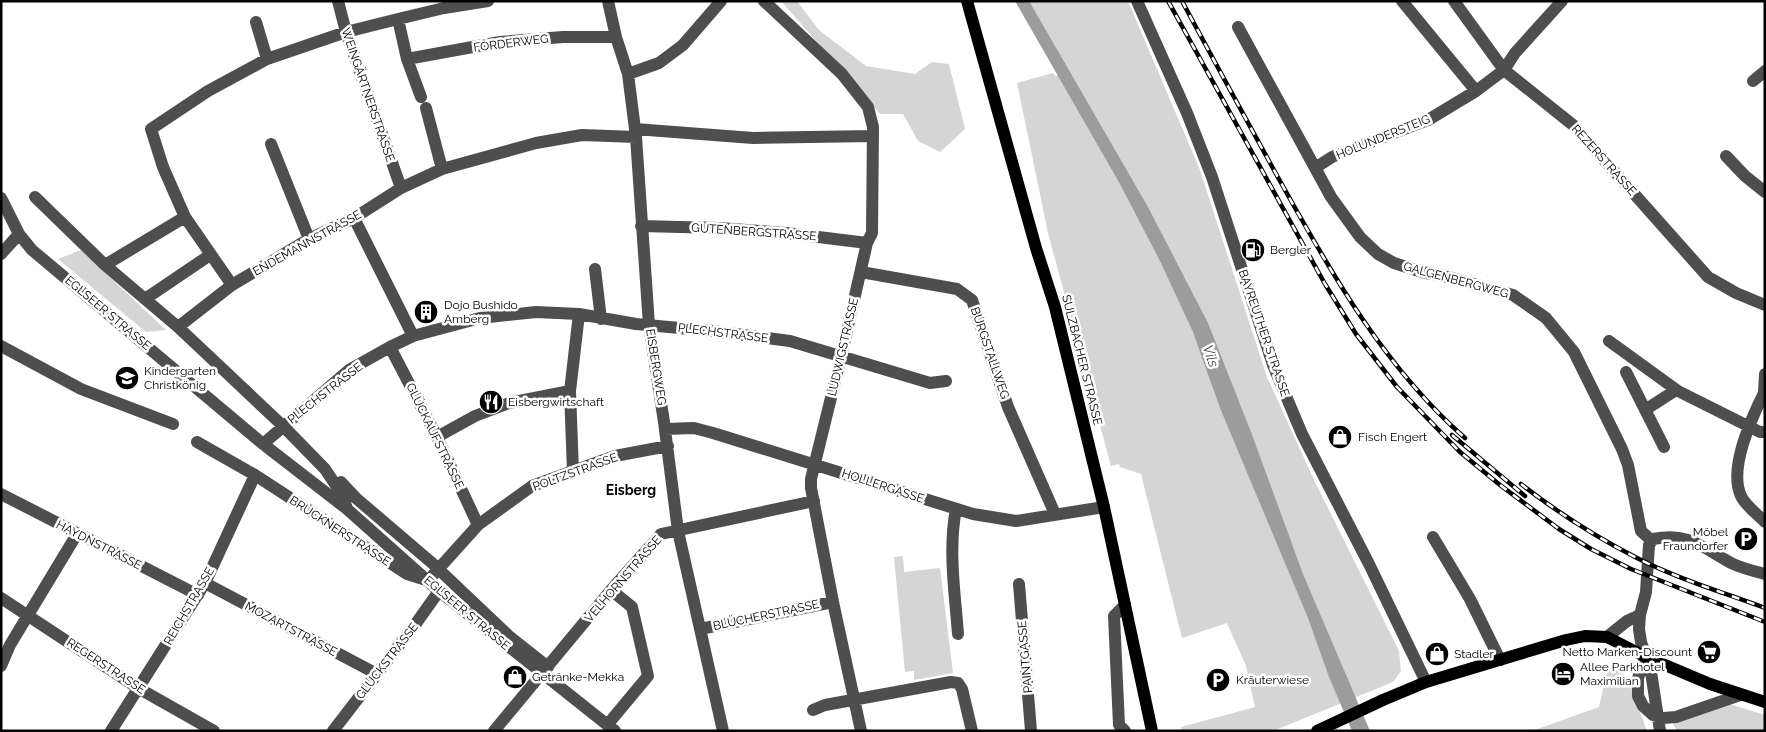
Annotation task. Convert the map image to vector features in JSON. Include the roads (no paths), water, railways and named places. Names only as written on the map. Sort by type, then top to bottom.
[{"type":"main road","name":"SULZBACHER STRASSE","points":[[967,1],[1036,248],[1055,307],[1104,507],[1152,731]]},
{"type":"main road","points":[[1322,728],[1426,682],[1585,636],[1607,638],[1710,684],[1765,702]]},
{"type":"street","name":"WEINGÄRTNERSTRASSE","points":[[338,1],[346,32],[400,188]]},
{"type":"street","points":[[232,285],[185,217],[163,167],[151,129],[208,91],[267,59],[346,32],[398,19],[444,4],[488,1]]},
{"type":"street","name":"EISBERGWEG","points":[[608,1],[616,37],[628,74],[635,133],[649,325],[668,446],[678,531],[723,731]]},
{"type":"street","points":[[628,74],[659,63],[683,45],[721,1]]},
{"type":"street","name":"LUDWIGSTRASSE","points":[[764,1],[842,74],[868,108],[873,127],[872,233],[867,243],[842,357],[811,479],[833,602],[861,731]]},
{"type":"street","name":"BAYREUTHER STRASSE","points":[[1137,1],[1187,113],[1212,177],[1273,365],[1302,434],[1426,682]]},
{"type":"street","points":[[1402,1],[1476,91]]},
{"type":"street","name":"REZERSTRASSE","points":[[1454,1],[1504,70],[1573,125],[1708,277],[1736,293],[1765,305]]},
{"type":"street","name":"HOLUNDERSTEIG","points":[[1315,168],[1332,157],[1428,120],[1476,91],[1504,70],[1516,53],[1562,1]]},
{"type":"street","points":[[398,19],[407,59],[424,102],[442,169]]},
{"type":"street","points":[[256,22],[267,59]]},
{"type":"street","name":"GALGENBERGWEG","points":[[1238,27],[1331,197],[1360,237],[1378,254],[1394,263],[1513,295],[1546,318],[1574,352],[1622,449],[1628,465],[1641,531],[1652,541]]},
{"type":"street","name":"FÖRDERWEG","points":[[407,59],[500,42],[563,36],[616,37]]},
{"type":"street","points":[[1753,80],[1765,71]]},
{"type":"street","name":"ENDEMANNSTRASSE","points":[[178,327],[232,285],[309,239],[354,218],[400,188],[442,169],[536,143],[582,135],[635,133],[753,138],[872,136]]},
{"type":"street","points":[[271,144],[309,239]]},
{"type":"street","points":[[1726,156],[1745,176],[1765,192]]},
{"type":"street","name":"EGLSEER STRASSE","points":[[35,197],[105,265],[178,327],[282,426],[325,470],[343,496],[347,509]]},
{"type":"street","name":"EGLSEER STRASSE","points":[[1,198],[19,234],[32,250],[263,444],[347,509],[439,591],[545,670]]},
{"type":"street","points":[[105,265],[185,217]]},
{"type":"street","points":[[354,218],[413,336]]},
{"type":"street","name":"GUTENBERGSTRASSE","points":[[641,226],[729,228],[867,243]]},
{"type":"street","points":[[1,254],[19,234]]},
{"type":"street","points":[[145,299],[210,255]]},
{"type":"street","points":[[595,269],[602,319]]},
{"type":"street","name":"BURGSTALLWEG","points":[[861,272],[957,289],[972,300],[1008,407],[1054,514]]},
{"type":"street","name":"PLECHSTRASSE","points":[[263,444],[349,370],[390,346],[413,336],[480,318],[536,312],[579,314],[602,319],[790,341],[930,383],[946,381]]},
{"type":"street","points":[[573,472],[570,390],[579,314]]},
{"type":"street","points":[[1608,341],[1676,390],[1749,427],[1765,432]]},
{"type":"street","points":[[1,346],[81,389],[173,424]]},
{"type":"street","name":"GLÜCKAUFSTRASSE","points":[[390,346],[437,436],[478,526]]},
{"type":"street","points":[[1626,372],[1664,448]]},
{"type":"street","points":[[1765,374],[1764,392],[1749,427],[1739,459],[1737,484],[1741,498],[1765,522]]},
{"type":"street","points":[[437,436],[508,402],[570,390]]},
{"type":"street","points":[[1645,410],[1676,390]]},
{"type":"street","name":"HOLLERGASSE","points":[[665,429],[694,428],[973,514],[1016,521],[1104,507]]},
{"type":"street","name":"BRUCKNERSTRASSE","points":[[197,442],[255,475],[407,574],[428,580]]},
{"type":"street","name":"POLTZSTRASSE","points":[[428,580],[478,526],[532,486],[615,456],[668,446]]},
{"type":"street","name":"EGLSEER STRASSE","points":[[325,470],[335,476],[357,499],[438,569],[545,670],[611,728]]},
{"type":"street","name":"REICHSTRASSE","points":[[111,731],[205,583],[255,475]]},
{"type":"street","name":"HAYDNSTRASSE","points":[[1,494],[198,595]]},
{"type":"street","name":"VELHORNSTRASSE","points":[[494,731],[611,590],[661,534],[814,501]]},
{"type":"street","points":[[956,510],[953,525],[953,552],[958,634]]},
{"type":"street","points":[[1,666],[10,645],[77,534]]},
{"type":"street","points":[[1658,725],[1651,672],[1646,657],[1648,638],[1640,615],[1646,592],[1650,545],[1652,541],[1666,536],[1681,537],[1696,542],[1733,564],[1765,574]]},
{"type":"street","points":[[1432,537],[1470,599],[1500,660]]},
{"type":"street","name":"MOZARTSTRASSE","points":[[205,583],[377,674]]},
{"type":"street","name":"PAINTGASSE","points":[[1019,584],[1031,731]]},
{"type":"street","points":[[611,590],[632,607],[648,676],[611,728]]},
{"type":"street","name":"GLUCKSTRASSE","points":[[333,731],[439,591]]},
{"type":"street","name":"REGERSTRASSE","points":[[1,598],[138,688],[211,730]]},
{"type":"street","name":"BLÜCHERSTRASSE","points":[[700,629],[833,602]]},
{"type":"street","points":[[1121,729],[1114,616],[1125,605]]},
{"type":"street","points":[[1607,638],[1627,622],[1640,615]]},
{"type":"street","points":[[813,710],[825,704],[951,682],[958,683],[962,689],[972,731]]},
{"type":"street","points":[[1658,725],[1663,718],[1676,717],[1740,695]]},
{"type":"water","name":"Vils","points":[[1015,1],[1029,1],[1148,207],[1208,323],[1251,432],[1303,574],[1370,731],[1352,731],[1329,677],[1308,618],[1220,408],[1193,332],[1160,261],[1120,184]]},
{"type":"railway","points":[[1168,1],[1325,284],[1356,334],[1397,387],[1460,452],[1559,529],[1591,549],[1631,569],[1765,622]]},
{"type":"railway","points":[[1182,1],[1319,250],[1362,318],[1410,381],[1436,411],[1465,438]]},
{"type":"railway","points":[[1452,435],[1525,496]]},
{"type":"railway","points":[[1521,484],[1577,524],[1637,558],[1684,579],[1765,608]]},
{"type":"place","name":"Bergler","points":[[1253,250]]},
{"type":"place","name":"Dojo Bushido Amberg","points":[[426,312]]},
{"type":"place","name":"Kindergarten Christkönig","points":[[127,378]]},
{"type":"place","name":"Eisbergwirtschaft","points":[[491,402]]},
{"type":"place","name":"Fisch Engert","points":[[1340,437]]},
{"type":"place","name":"Möbel Fraundorfer","points":[[1746,539]]},
{"type":"place","name":"Netto Marken-Discount","points":[[1709,652]]},
{"type":"place","name":"Stadler","points":[[1437,654]]},
{"type":"place","name":"Allee Parkhotel Maximilian","points":[[1563,674]]},
{"type":"place","name":"Getränke-Mekka","points":[[515,677]]},
{"type":"place","name":"Kräuterwiese","points":[[1218,680]]},
{"type":"district","name":"Eisberg","points":[[631,490]]}]
